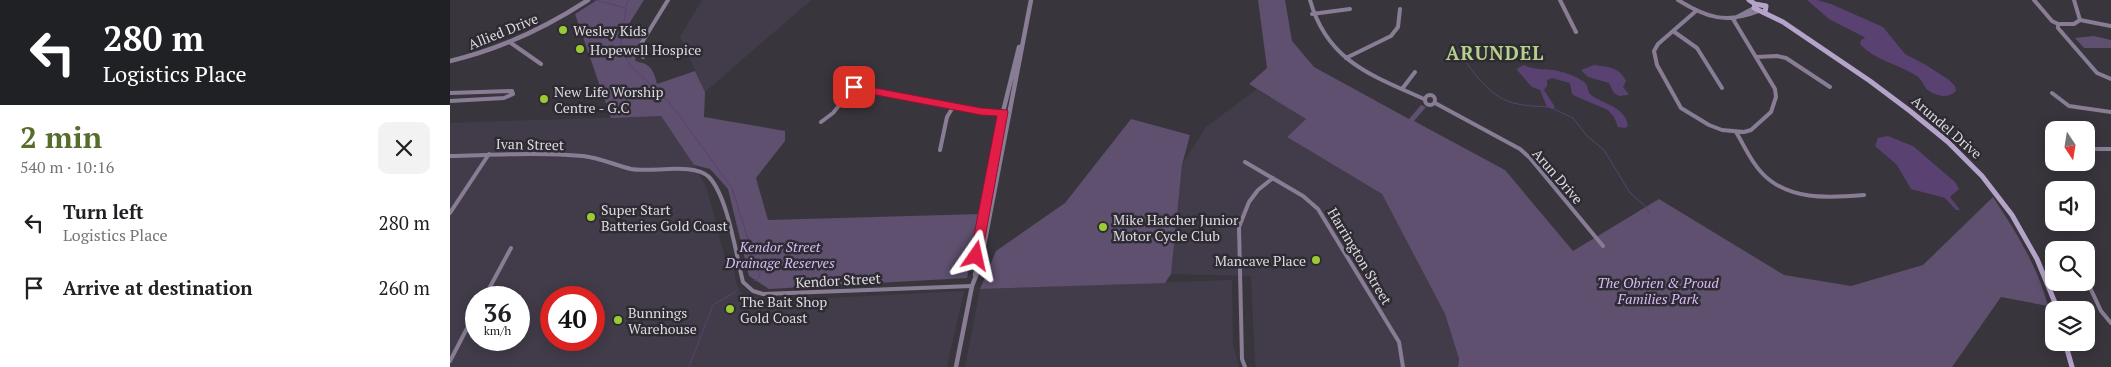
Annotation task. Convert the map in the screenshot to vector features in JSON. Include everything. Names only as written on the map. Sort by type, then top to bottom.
[{"type":"main road","points":[[1749,0],[1755,6],[1762,11],[1767,9],[1766,6],[1755,6]]},
{"type":"main road","name":"Arundel Drive","points":[[1762,11],[1910,110],[1971,163],[1997,194],[2024,233],[2049,284],[2055,301]]},
{"type":"main road","points":[[2068,351],[2072,367]]},
{"type":"street","name":"Allied Drive","points":[[450,61],[511,43],[541,29],[588,0]]},
{"type":"street","points":[[643,57],[641,44],[668,0]]},
{"type":"street","points":[[956,367],[972,286],[980,266],[991,210],[1005,112],[1031,0]]},
{"type":"street","points":[[1310,0],[1312,14],[1320,31],[1327,41],[1346,58],[1360,69],[1424,99],[1427,104],[1435,103],[1436,99],[1432,97],[1424,99]]},
{"type":"street","points":[[1560,0],[1576,32]]},
{"type":"street","points":[[1678,0],[1696,11],[1717,18],[1744,18],[1762,11]]},
{"type":"street","points":[[2034,0],[2052,21],[2058,24],[2074,24],[2080,20],[2111,26]]},
{"type":"street","points":[[2074,0],[2080,20]]},
{"type":"street","points":[[1733,19],[1755,6]]},
{"type":"street","points":[[1312,14],[1350,9]]},
{"type":"street","points":[[1346,58],[1388,39],[1395,33],[1400,9]]},
{"type":"street","points":[[1696,11],[1658,44],[1654,57],[1681,108],[1709,125],[1722,130],[1736,132],[1751,130],[1771,112],[1774,104],[1775,89],[1733,19]]},
{"type":"street","points":[[2058,24],[2058,28],[2098,73],[2111,79]]},
{"type":"street","points":[[1673,31],[1697,48],[1722,88]]},
{"type":"street","points":[[511,43],[541,64]]},
{"type":"street","points":[[1756,58],[1778,56],[1786,58],[1830,87]]},
{"type":"street","points":[[1402,89],[1415,72]]},
{"type":"street","points":[[821,122],[833,113],[854,87],[953,107],[987,112],[1005,112]]},
{"type":"street","points":[[450,93],[512,91],[513,94],[504,98],[450,100]]},
{"type":"street","points":[[2052,92],[2069,106],[2111,112]]},
{"type":"street","name":"Arun Drive","points":[[1435,103],[1520,149],[1530,158],[1603,246]]},
{"type":"street","points":[[940,150],[947,117],[953,107]]},
{"type":"street","points":[[1736,132],[1762,173],[1777,185],[1791,191],[1826,198],[1864,194]]},
{"type":"street","points":[[2095,149],[2111,149]]},
{"type":"street","points":[[450,213],[489,154]]},
{"type":"street","name":"Ivan Street","points":[[450,156],[489,154],[584,156],[609,161]]},
{"type":"street","name":"Kendor Street","points":[[609,161],[632,168],[696,170],[709,177],[723,202],[743,282],[753,291],[770,294],[972,286]]},
{"type":"street","name":"Harrington Street","points":[[1245,162],[1303,196],[1318,209],[1399,342],[1404,360],[1403,367]]},
{"type":"street","points":[[1245,367],[1242,359],[1239,227],[1249,202],[1258,190],[1273,178]]},
{"type":"street","points":[[490,286],[511,248]]},
{"type":"street","points":[[2092,291],[2101,311],[2111,323]]},
{"type":"street","points":[[450,361],[465,332]]},
{"type":"shaded area","points":[[702,0],[811,0],[705,92],[680,37]]},
{"type":"shaded area","points":[[1807,0],[1817,0],[1831,4],[1883,27],[1905,54],[1949,80],[1955,86],[1956,91],[1945,96],[1933,93],[1915,75],[1872,54],[1860,44],[1864,37],[1829,19]]},
{"type":"shaded area","points":[[1524,65],[1532,68],[1562,72],[1581,80],[1586,84],[1591,95],[1619,110],[1623,114],[1628,126],[1625,128],[1618,127],[1614,117],[1608,110],[1572,94],[1570,83],[1552,78],[1547,80],[1547,86],[1544,90],[1555,107],[1552,109],[1547,107],[1540,90],[1532,87],[1517,70]]},
{"type":"shaded area","points":[[1594,65],[1617,70],[1626,81],[1623,87],[1628,95],[1619,96],[1614,93],[1609,83],[1588,77],[1581,70]]},
{"type":"shaded area","points":[[1257,89],[1306,119],[1287,137],[1382,194],[1445,314],[1459,360],[1458,367],[1257,367],[1255,364],[1251,276],[1171,274],[1182,165],[1206,127]]},
{"type":"shaded area","points":[[661,116],[693,163],[707,189],[725,258],[733,258],[736,283],[741,293],[773,301],[964,291],[947,367],[450,367],[450,123]]},
{"type":"shaded area","points":[[1888,136],[1913,146],[1955,182],[1959,189],[1950,197],[1960,210],[1956,210],[1945,198],[1911,189],[1897,165],[1875,146],[1878,138]]},
{"type":"shaded area","points":[[1232,280],[1233,345],[1239,367],[965,367],[980,289]]},
{"type":"green space","name":"Kendor Street Drainage Reserves","points":[[597,0],[644,0],[627,27],[645,27],[635,60],[646,64],[651,69],[657,84],[695,71],[705,92],[704,117],[785,131],[785,141],[756,178],[768,220],[980,214],[967,278],[769,289],[749,276],[728,189],[710,169],[694,165],[661,116],[611,118],[575,14]]},
{"type":"green space","name":"The Obrien & Proud Families Park","points":[[1258,0],[1285,0],[1292,41],[1314,67],[1409,119],[1421,105],[1426,107],[1414,121],[1505,170],[1573,251],[1659,199],[1784,275],[1851,286],[1923,265],[1993,197],[2018,236],[2032,263],[2046,301],[2045,305],[2001,297],[1952,367],[1458,367],[1459,359],[1445,314],[1382,194],[1287,137],[1306,119],[1249,84],[1267,68]]},
{"type":"green space","points":[[2094,36],[2111,40],[2111,48],[2084,48],[2075,38]]},
{"type":"green space","name":"Mike Hatcher Junior Motor Cycle Club","points":[[1131,119],[1190,135],[1182,165],[1171,274],[1165,283],[980,289],[996,251],[1065,203]]},
{"type":"waterway","points":[[595,0],[626,8],[621,40],[622,49],[630,65],[670,103],[732,188],[760,277],[754,281]]},
{"type":"waterway","points":[[626,6],[628,0]]},
{"type":"waterway","points":[[1453,43],[1478,78],[1495,94],[1513,103],[1548,107]]},
{"type":"waterway","points":[[1552,108],[1573,118],[1587,136],[1604,150],[1630,193],[1644,205],[1650,214]]},
{"type":"waterway","points":[[689,367],[713,305],[735,292]]},
{"type":"place","name":"Wesley Kids","points":[[563,30]]},
{"type":"place","name":"Hopewell Hospice","points":[[580,49]]},
{"type":"place","name":"New Life Worship Centre - G.C","points":[[544,99]]},
{"type":"place","name":"Super Start Batteries Gold Coast","points":[[591,217]]},
{"type":"place","name":"Mike Hatcher Junior Motor Cycle Club","points":[[1103,227]]},
{"type":"place","name":"Mancave Place","points":[[1316,260]]},
{"type":"place","name":"The Bait Shop Gold Coast","points":[[730,309]]},
{"type":"place","name":"Bunnings Warehouse","points":[[618,320]]},
{"type":"district","name":"ARUNDEL","points":[[1495,52]]},
{"type":"route","points":[[854,87],[981,112],[1003,112],[976,256]]}]
